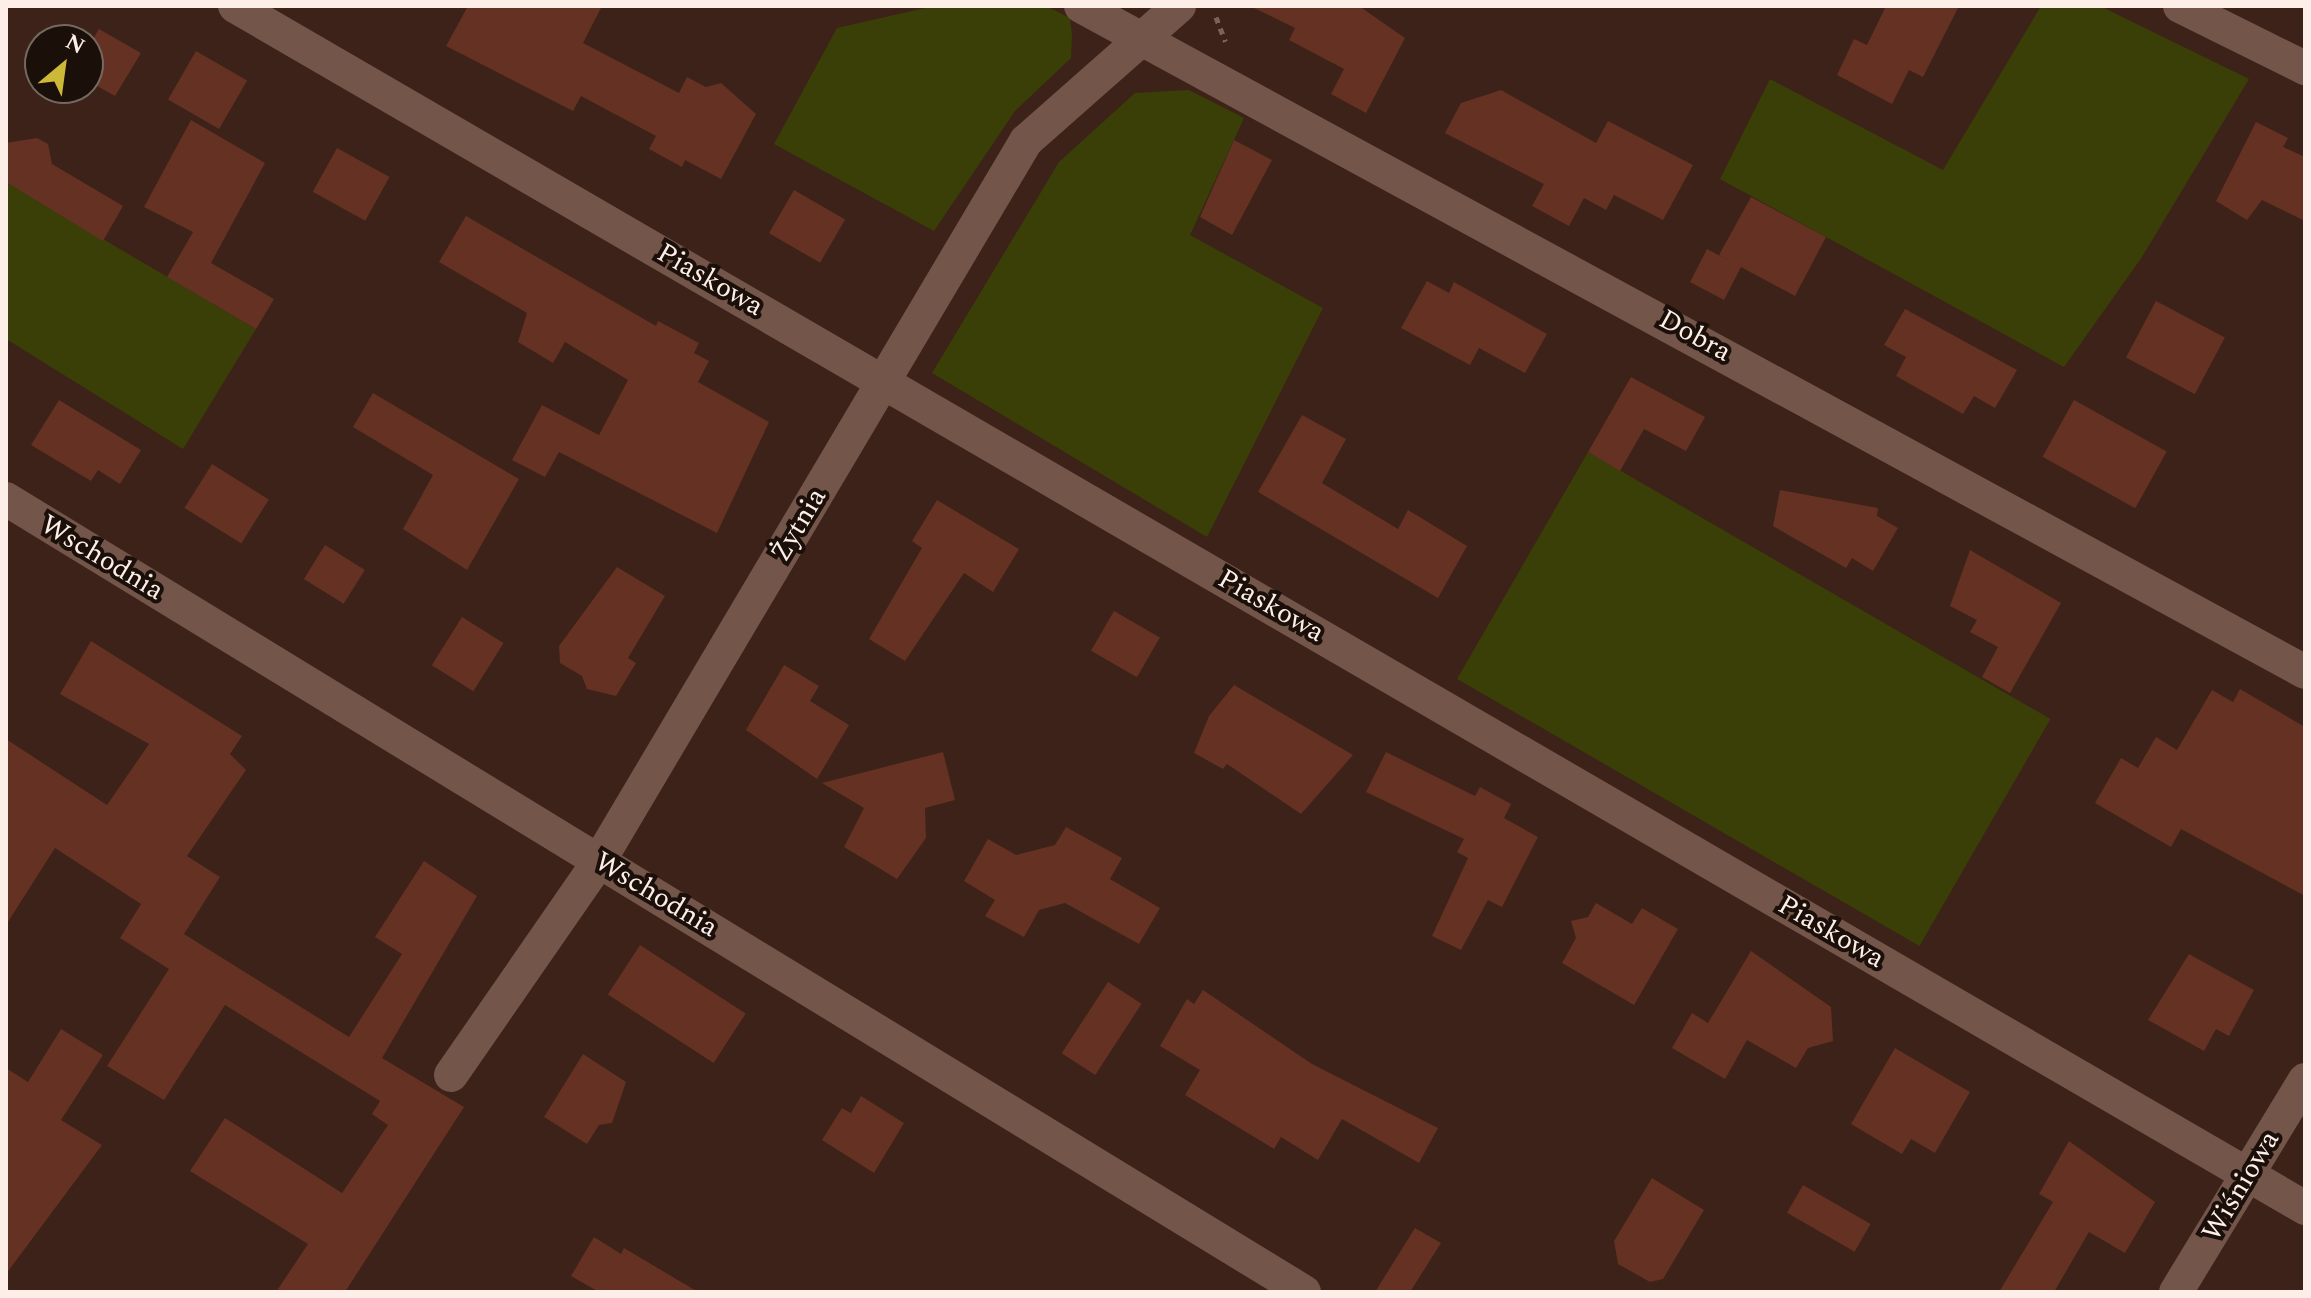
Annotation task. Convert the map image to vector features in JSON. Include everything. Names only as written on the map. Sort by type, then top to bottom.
[{"type":"street","name":"Piaskowa","points":[[235,6],[885,380],[2305,1208]]},
{"type":"street","name":"Dobra","points":[[1081,6],[2305,672]]},
{"type":"street","name":"Żytnia","points":[[451,1075],[599,861],[1026,141],[1146,41],[1179,6]]},
{"type":"street","points":[[2180,6],[2305,68]]},
{"type":"street","name":"Wschodnia","points":[[6,499],[1304,1292]]},
{"type":"street","name":"Wiśniowa","points":[[2176,1292],[2305,1080]]},
{"type":"green space","points":[[934,6],[1046,6],[1070,18],[1072,34],[1071,58],[1015,111],[934,231],[774,144],[837,28]]},
{"type":"green space","points":[[2041,6],[2100,6],[2249,79],[2142,257],[2064,367],[1720,179],[1770,79],[1943,170]]},
{"type":"green space","points":[[1189,90],[1244,118],[1190,235],[1323,308],[1207,537],[932,373],[1059,162],[1135,93]]},
{"type":"green space","points":[[6,182],[256,329],[183,449],[6,339]]},
{"type":"green space","points":[[1588,452],[2050,719],[1919,946],[1457,679]]},
{"type":"building","points":[[468,6],[602,6],[583,43],[679,93],[687,77],[706,87],[721,83],[756,114],[721,179],[685,160],[682,167],[649,149],[656,136],[581,96],[573,111],[446,46]]},
{"type":"building","points":[[1250,6],[1359,6],[1405,38],[1366,113],[1331,94],[1344,69],[1289,40],[1295,28]]},
{"type":"building","points":[[1886,6],[1959,6],[1923,77],[1909,70],[1892,104],[1837,75],[1854,39],[1867,45]]},
{"type":"building","points":[[104,32],[141,53],[115,96],[104,90]]},
{"type":"building","points":[[196,51],[247,81],[219,129],[168,99]]},
{"type":"building","points":[[1501,90],[1596,143],[1608,121],[1693,165],[1663,220],[1614,195],[1606,210],[1584,198],[1569,226],[1532,206],[1544,184],[1445,133],[1461,103]]},
{"type":"building","points":[[191,120],[265,163],[211,263],[274,299],[256,329],[167,277],[193,232],[144,207]]},
{"type":"building","points":[[2256,122],[2288,138],[2283,147],[2305,157],[2305,221],[2262,200],[2247,220],[2216,201]]},
{"type":"building","points":[[37,138],[48,144],[52,164],[123,206],[103,241],[6,182],[6,143]]},
{"type":"building","points":[[1234,140],[1272,160],[1232,235],[1200,217]]},
{"type":"building","points":[[337,148],[389,177],[365,221],[313,192]]},
{"type":"building","points":[[794,190],[845,220],[820,263],[769,233]]},
{"type":"building","points":[[1751,197],[1826,237],[1795,296],[1741,267],[1724,300],[1690,282],[1707,249],[1728,260],[1719,255]]},
{"type":"building","points":[[466,216],[656,326],[658,321],[699,343],[694,353],[709,361],[698,382],[769,422],[717,533],[559,452],[545,477],[512,460],[542,405],[599,435],[628,380],[565,342],[553,363],[518,342],[527,313],[439,262]]},
{"type":"building","points":[[1427,281],[1449,293],[1454,282],[1547,334],[1525,373],[1479,348],[1470,365],[1401,328]]},
{"type":"building","points":[[2156,301],[2225,338],[2195,394],[2126,358]]},
{"type":"building","points":[[1905,309],[2017,370],[1995,408],[1974,396],[1963,414],[1896,376],[1906,357],[1884,345]]},
{"type":"building","points":[[1631,377],[1705,417],[1686,451],[1644,429],[1620,471],[1588,452]]},
{"type":"building","points":[[373,393],[519,479],[467,570],[403,529],[433,475],[353,427]]},
{"type":"building","points":[[59,400],[141,450],[120,484],[98,470],[91,481],[31,445]]},
{"type":"building","points":[[2074,400],[2167,451],[2135,508],[2042,457]]},
{"type":"building","points":[[1302,415],[1346,439],[1322,483],[1398,529],[1408,510],[1467,546],[1438,598],[1258,492]]},
{"type":"building","points":[[212,464],[269,500],[241,544],[184,508]]},
{"type":"building","points":[[1780,490],[1878,508],[1877,516],[1898,528],[1873,571],[1852,558],[1846,568],[1773,526]]},
{"type":"building","points":[[937,500],[1019,549],[993,592],[964,573],[905,661],[869,639],[922,548],[912,541]]},
{"type":"building","points":[[325,545],[365,570],[344,604],[304,579]]},
{"type":"building","points":[[1970,550],[2061,603],[2010,693],[1982,677],[1998,647],[1970,632],[1977,620],[1950,606]]},
{"type":"building","points":[[617,567],[665,596],[628,658],[636,663],[616,696],[587,689],[582,676],[560,663],[559,646]]},
{"type":"building","points":[[1114,611],[1160,638],[1137,677],[1091,651]]},
{"type":"building","points":[[462,617],[504,643],[473,691],[432,665]]},
{"type":"building","points":[[91,641],[242,736],[230,754],[246,770],[187,856],[220,877],[184,934],[349,1037],[402,954],[375,937],[424,861],[477,896],[382,1058],[464,1107],[345,1292],[276,1292],[308,1244],[190,1171],[225,1118],[342,1193],[388,1125],[372,1114],[380,1101],[225,1005],[164,1100],[107,1066],[169,969],[120,938],[141,904],[55,848],[6,925],[6,739],[107,805],[149,744],[60,694]]},
{"type":"building","points":[[784,665],[819,686],[810,701],[849,725],[817,779],[746,730]]},
{"type":"building","points":[[1234,685],[1353,755],[1301,814],[1227,764],[1223,769],[1194,753],[1209,716]]},
{"type":"building","points":[[2240,689],[2305,727],[2305,896],[2181,829],[2171,847],[2095,803],[2121,758],[2138,768],[2156,737],[2177,750],[2212,690],[2233,702]]},
{"type":"building","points":[[943,752],[955,800],[925,808],[926,838],[897,879],[844,847],[864,808],[822,783]]},
{"type":"building","points":[[1386,752],[1475,796],[1480,787],[1511,804],[1504,818],[1538,837],[1502,907],[1488,900],[1461,950],[1432,936],[1468,858],[1457,852],[1464,839],[1366,792]]},
{"type":"building","points":[[1066,827],[1122,858],[1110,879],[1160,908],[1139,944],[1065,903],[1039,910],[1024,937],[985,916],[995,900],[964,881],[988,839],[1016,855],[1055,845]]},
{"type":"building","points":[[1596,903],[1632,924],[1642,908],[1678,929],[1634,1005],[1562,963],[1576,938],[1571,921],[1588,917]]},
{"type":"building","points":[[640,945],[746,1014],[714,1063],[608,994]]},
{"type":"building","points":[[1751,951],[1831,1007],[1833,1041],[1808,1048],[1796,1068],[1747,1040],[1725,1079],[1672,1048],[1692,1013],[1708,1023]]},
{"type":"building","points":[[2189,954],[2254,990],[2229,1036],[2216,1029],[2204,1051],[2148,1020]]},
{"type":"building","points":[[1108,982],[1142,1004],[1095,1075],[1062,1053]]},
{"type":"building","points":[[1203,990],[1312,1064],[1438,1128],[1419,1163],[1342,1119],[1318,1160],[1281,1137],[1274,1149],[1185,1095],[1200,1070],[1160,1046],[1187,999],[1194,1004]]},
{"type":"building","points":[[61,1029],[103,1055],[61,1120],[102,1145],[6,1274],[6,1068],[28,1082]]},
{"type":"building","points":[[1895,1048],[1970,1092],[1935,1153],[1911,1139],[1902,1154],[1851,1124]]},
{"type":"building","points":[[583,1054],[626,1082],[612,1123],[599,1125],[587,1144],[544,1117]]},
{"type":"building","points":[[861,1096],[904,1123],[874,1173],[822,1140],[842,1108],[851,1113]]},
{"type":"building","points":[[2069,1141],[2155,1202],[2125,1253],[2089,1232],[2054,1292],[1999,1292],[2053,1202],[2039,1194]]},
{"type":"building","points":[[1652,1178],[1704,1210],[1663,1279],[1650,1282],[1618,1264],[1614,1241]]},
{"type":"building","points":[[1803,1185],[1871,1224],[1855,1252],[1787,1213]]},
{"type":"building","points":[[1415,1228],[1441,1243],[1410,1292],[1375,1292]]},
{"type":"building","points":[[594,1237],[621,1254],[624,1248],[698,1292],[599,1292],[571,1276]]}]
